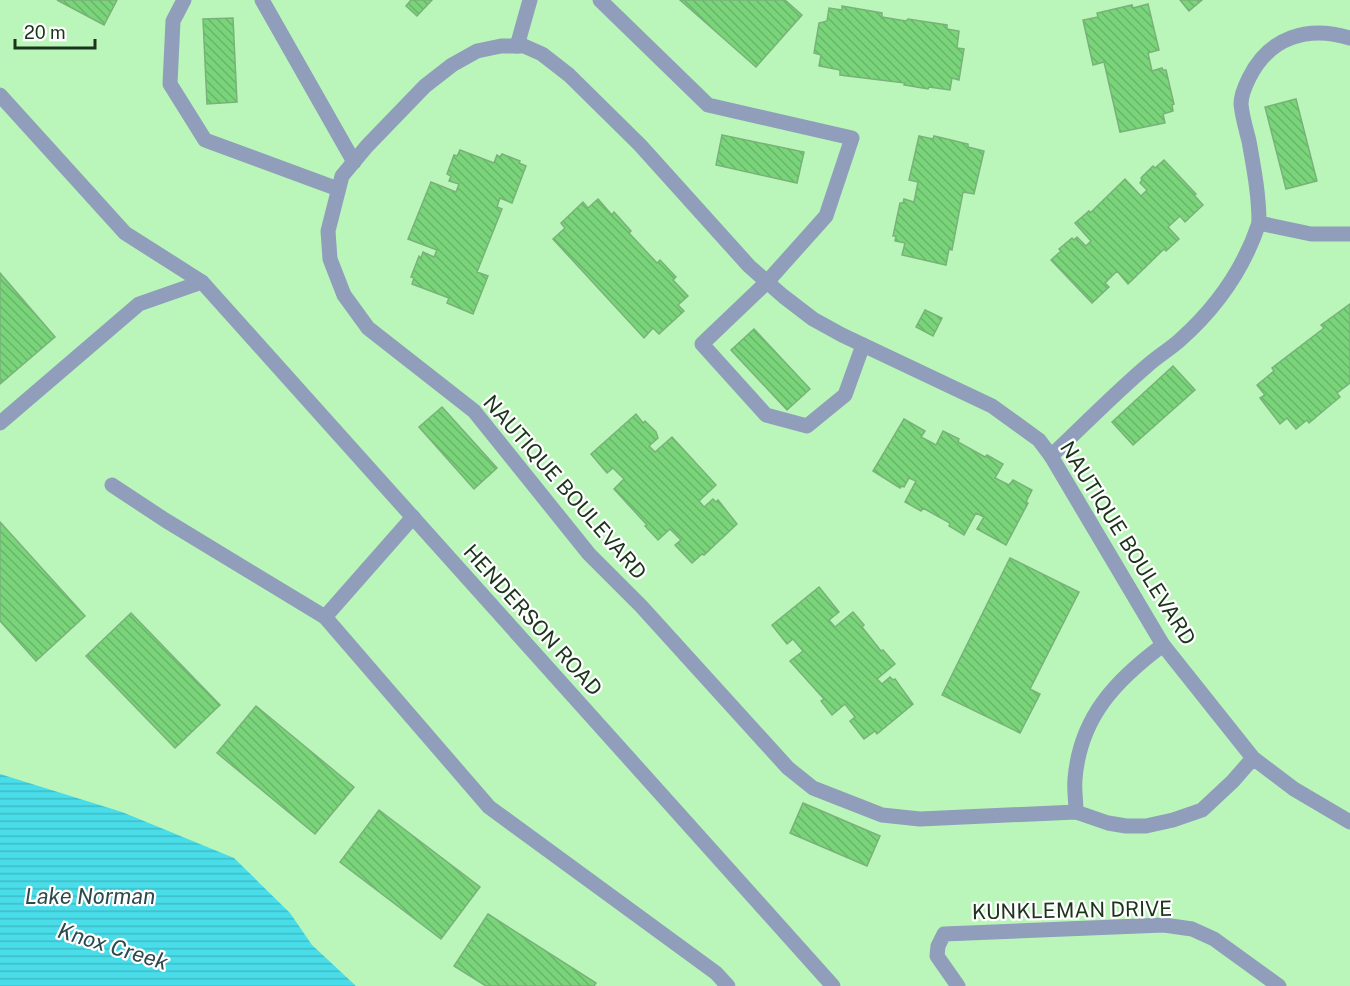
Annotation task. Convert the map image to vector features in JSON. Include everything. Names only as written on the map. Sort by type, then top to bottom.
[{"type":"street","points":[[184,0],[173,21],[170,84],[205,140],[338,189]]},
{"type":"street","points":[[262,0],[354,162]]},
{"type":"street","points":[[517,46],[530,0]]},
{"type":"street","points":[[600,0],[708,105],[852,138],[826,216],[767,282],[702,344],[766,415],[807,426],[845,395],[863,345]]},
{"type":"street","points":[[1051,456],[1148,365],[1181,340],[1234,278],[1259,223],[1256,176],[1241,104],[1243,90],[1264,54],[1281,42],[1317,32],[1350,38]]},
{"type":"street","name":"NAUTIQUE BOULEVARD","points":[[1253,759],[1202,810],[1146,826],[1126,826],[1076,812],[920,819],[882,815],[813,788],[788,768],[641,606],[589,554],[474,411],[368,328],[344,295],[330,259],[328,231],[342,176],[395,114],[452,65],[477,51],[501,46],[524,45],[542,54],[568,75],[640,145],[717,232],[767,282],[813,319],[992,406],[1039,440],[1051,456],[1163,645],[1253,759],[1294,789],[1350,822]]},
{"type":"street","name":"HENDERSON ROAD","points":[[0,95],[125,233],[202,282],[833,986]]},
{"type":"street","points":[[1259,223],[1311,234],[1350,234]]},
{"type":"street","points":[[0,423],[139,304],[202,282]]},
{"type":"street","points":[[112,485],[325,617],[489,807],[716,973],[728,986]]},
{"type":"street","points":[[325,617],[412,517]]},
{"type":"street","points":[[1076,812],[1075,779],[1080,754],[1088,729],[1100,704],[1138,664],[1163,645]]},
{"type":"street","name":"KUNKLEMAN DRIVE","points":[[958,986],[937,956],[938,946],[944,934],[1164,925],[1192,929],[1214,939],[1279,986]]},
{"type":"water","name":"Lake Norman","points":[[0,774],[122,812],[234,858],[290,913],[312,945],[356,986],[0,986]]},
{"type":"building","points":[[57,0],[117,0],[104,25]]},
{"type":"building","points":[[411,0],[432,0],[417,16],[406,6]]},
{"type":"building","points":[[680,0],[785,0],[802,15],[756,67]]},
{"type":"building","points":[[1180,0],[1202,0],[1189,11]]},
{"type":"building","points":[[1148,4],[1159,50],[1148,53],[1152,71],[1162,68],[1166,70],[1174,104],[1172,105],[1173,111],[1163,114],[1165,123],[1120,132],[1104,62],[1093,65],[1083,20],[1098,17],[1097,13]]},
{"type":"building","points":[[842,6],[882,13],[882,17],[947,25],[947,29],[959,31],[957,48],[964,49],[959,80],[952,78],[950,90],[929,87],[928,89],[904,85],[905,83],[840,75],[840,70],[819,66],[821,55],[814,53],[819,23],[827,21],[829,8],[842,10]]},
{"type":"building","points":[[233,18],[237,102],[207,104],[203,19]]},
{"type":"building","points":[[1296,99],[1317,181],[1286,189],[1265,107]]},
{"type":"building","points":[[722,135],[804,152],[797,183],[716,165]]},
{"type":"building","points":[[919,136],[933,139],[934,136],[968,144],[968,147],[984,151],[974,194],[963,192],[952,250],[949,249],[946,265],[902,255],[905,243],[895,241],[896,236],[893,236],[900,203],[903,203],[904,199],[914,202],[918,182],[909,180]]},
{"type":"building","points":[[460,150],[494,163],[497,155],[500,157],[502,154],[526,166],[512,203],[500,198],[497,207],[502,209],[477,272],[488,276],[473,314],[447,303],[449,298],[412,284],[414,278],[411,277],[419,256],[421,258],[423,252],[434,257],[437,250],[408,239],[431,182],[456,192],[459,184],[449,181],[451,176],[447,174],[454,155],[457,156]]},
{"type":"building","points":[[1164,160],[1196,194],[1194,195],[1203,205],[1185,222],[1180,216],[1168,227],[1179,239],[1166,251],[1164,249],[1128,284],[1117,271],[1105,283],[1109,287],[1092,303],[1051,260],[1061,251],[1059,249],[1072,238],[1074,240],[1077,237],[1086,246],[1091,241],[1075,223],[1089,211],[1090,213],[1125,179],[1141,196],[1147,190],[1140,183],[1141,178],[1153,166],[1155,168]]},
{"type":"building","points":[[598,199],[612,215],[614,212],[631,231],[629,233],[657,263],[660,260],[676,277],[673,280],[688,296],[678,305],[684,311],[659,334],[653,328],[644,338],[553,239],[565,228],[561,223],[583,202],[588,208]]},
{"type":"building","points":[[0,273],[55,337],[0,384]]},
{"type":"building","points":[[1350,304],[1350,383],[1337,393],[1340,397],[1309,423],[1307,420],[1296,429],[1287,418],[1280,424],[1260,398],[1265,395],[1257,385],[1274,371],[1272,368],[1324,328],[1321,325]]},
{"type":"building","points":[[925,310],[942,318],[933,336],[916,327]]},
{"type":"building","points":[[754,329],[810,389],[787,410],[731,350]]},
{"type":"building","points":[[1173,366],[1195,390],[1133,445],[1112,422]]},
{"type":"building","points":[[442,407],[497,468],[474,489],[419,427]]},
{"type":"building","points":[[636,414],[643,423],[645,421],[656,432],[658,438],[649,446],[655,452],[672,437],[716,485],[699,501],[704,507],[713,499],[716,502],[718,500],[737,524],[704,555],[702,554],[692,563],[675,545],[681,540],[670,529],[658,540],[645,526],[647,525],[614,489],[624,479],[613,468],[607,473],[591,454]]},
{"type":"building","points":[[904,419],[925,431],[921,437],[936,445],[943,431],[959,439],[958,442],[1003,464],[995,478],[1009,485],[1013,480],[1032,490],[1026,502],[1028,503],[1006,545],[977,529],[984,517],[976,513],[964,535],[949,526],[950,523],[923,508],[921,511],[905,502],[916,481],[909,478],[904,487],[900,488],[873,471]]},
{"type":"building","points":[[0,522],[85,616],[36,661],[0,621]]},
{"type":"building","points":[[1010,558],[1079,592],[1030,689],[1040,694],[1020,733],[942,695]]},
{"type":"building","points":[[819,587],[839,612],[829,620],[835,627],[853,612],[881,651],[883,650],[895,664],[877,679],[882,684],[890,677],[895,679],[913,704],[877,734],[875,731],[864,739],[850,721],[855,717],[845,704],[832,715],[821,701],[824,699],[790,661],[803,651],[793,639],[787,644],[772,625]]},
{"type":"building","points":[[131,613],[220,705],[175,748],[86,656]]},
{"type":"building","points":[[256,706],[354,787],[315,834],[217,753]]},
{"type":"building","points":[[803,803],[880,836],[867,866],[790,833]]},
{"type":"building","points":[[379,810],[480,887],[441,939],[340,862]]},
{"type":"building","points":[[488,914],[596,983],[594,986],[486,986],[454,966]]},
{"type":"water label","name":"Knox Creek","points":[[113,946]]}]
